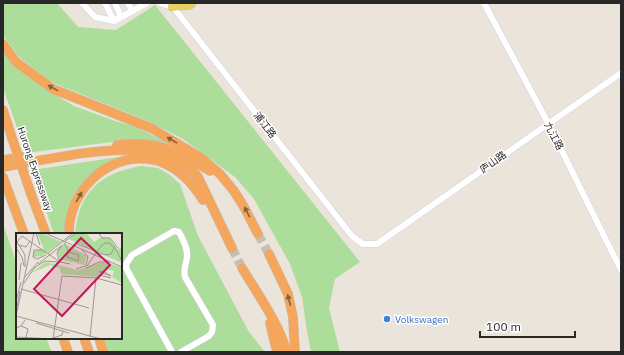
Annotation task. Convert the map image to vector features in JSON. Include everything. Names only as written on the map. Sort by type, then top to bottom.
[{"type":"highway","points":[[3,44],[16,62],[53,89],[151,128],[200,157],[220,174],[234,191],[258,234]]},
{"type":"highway","name":"Hurong Expressway","points":[[3,110],[46,233]]},
{"type":"highway","points":[[3,160],[120,144],[153,144],[183,155],[216,176],[234,191]]},
{"type":"highway","points":[[3,167],[91,153],[121,150],[154,151],[180,160],[198,177],[221,228]]},
{"type":"highway","points":[[69,233],[69,226],[75,202],[88,183],[98,173],[108,167],[130,159],[142,158],[159,161],[180,172],[193,184],[232,248]]},
{"type":"highway","points":[[3,177],[6,197],[19,233]]},
{"type":"highway","points":[[6,197],[24,233]]},
{"type":"highway","points":[[269,254],[288,294],[299,352]]},
{"type":"highway","points":[[242,268],[285,344],[286,352]]},
{"type":"highway","points":[[262,302],[272,330],[277,352]]},
{"type":"highway","points":[[293,317],[295,352]]},
{"type":"highway","points":[[63,339],[68,352]]},
{"type":"highway","points":[[84,339],[89,352]]},
{"type":"highway","points":[[99,339],[103,352]]},
{"type":"main road","points":[[172,4],[190,5],[192,3]]},
{"type":"street","points":[[82,3],[94,17],[114,21],[147,3]]},
{"type":"street","points":[[105,3],[114,21]]},
{"type":"street","points":[[114,3],[121,17]]},
{"type":"street","points":[[128,3],[132,11]]},
{"type":"street","points":[[160,3],[172,4]]},
{"type":"street","name":"九江路","points":[[484,3],[548,123],[621,270]]},
{"type":"street","name":"浦江路","points":[[172,4],[352,236],[363,244]]},
{"type":"street","name":"庐山路","points":[[363,244],[377,244],[621,73]]},
{"type":"street","points":[[172,352],[126,268],[126,264],[132,255],[174,231],[179,232],[187,248],[187,257],[184,269],[185,277],[213,326],[212,332],[209,336],[182,352]]},
{"type":"green space","points":[[3,3],[57,3],[78,27],[116,30],[155,5],[360,262],[335,279],[329,308],[340,352],[311,352],[302,297],[290,264],[254,199],[235,177],[183,139],[148,121],[56,84],[46,78],[20,58],[3,35]]},
{"type":"green space","points":[[3,53],[19,70],[45,89],[74,106],[115,121],[134,126],[168,143],[168,145],[136,139],[26,153],[3,88]]},
{"type":"green space","points":[[119,157],[119,160],[100,168],[69,211],[65,233],[54,233],[32,170]]},
{"type":"green space","points":[[141,166],[158,168],[170,175],[180,184],[198,236],[249,332],[265,352],[107,352],[103,339],[122,339],[122,233],[75,233],[77,219],[81,207],[94,187],[114,174]]},
{"type":"green space","points":[[3,224],[16,262],[16,339],[46,339],[52,352],[3,352]]},
{"type":"tunnel","points":[[258,234],[269,254]]},
{"type":"tunnel","points":[[232,248],[242,268]]},
{"type":"place","name":"Volkswagen","points":[[387,319]]}]
